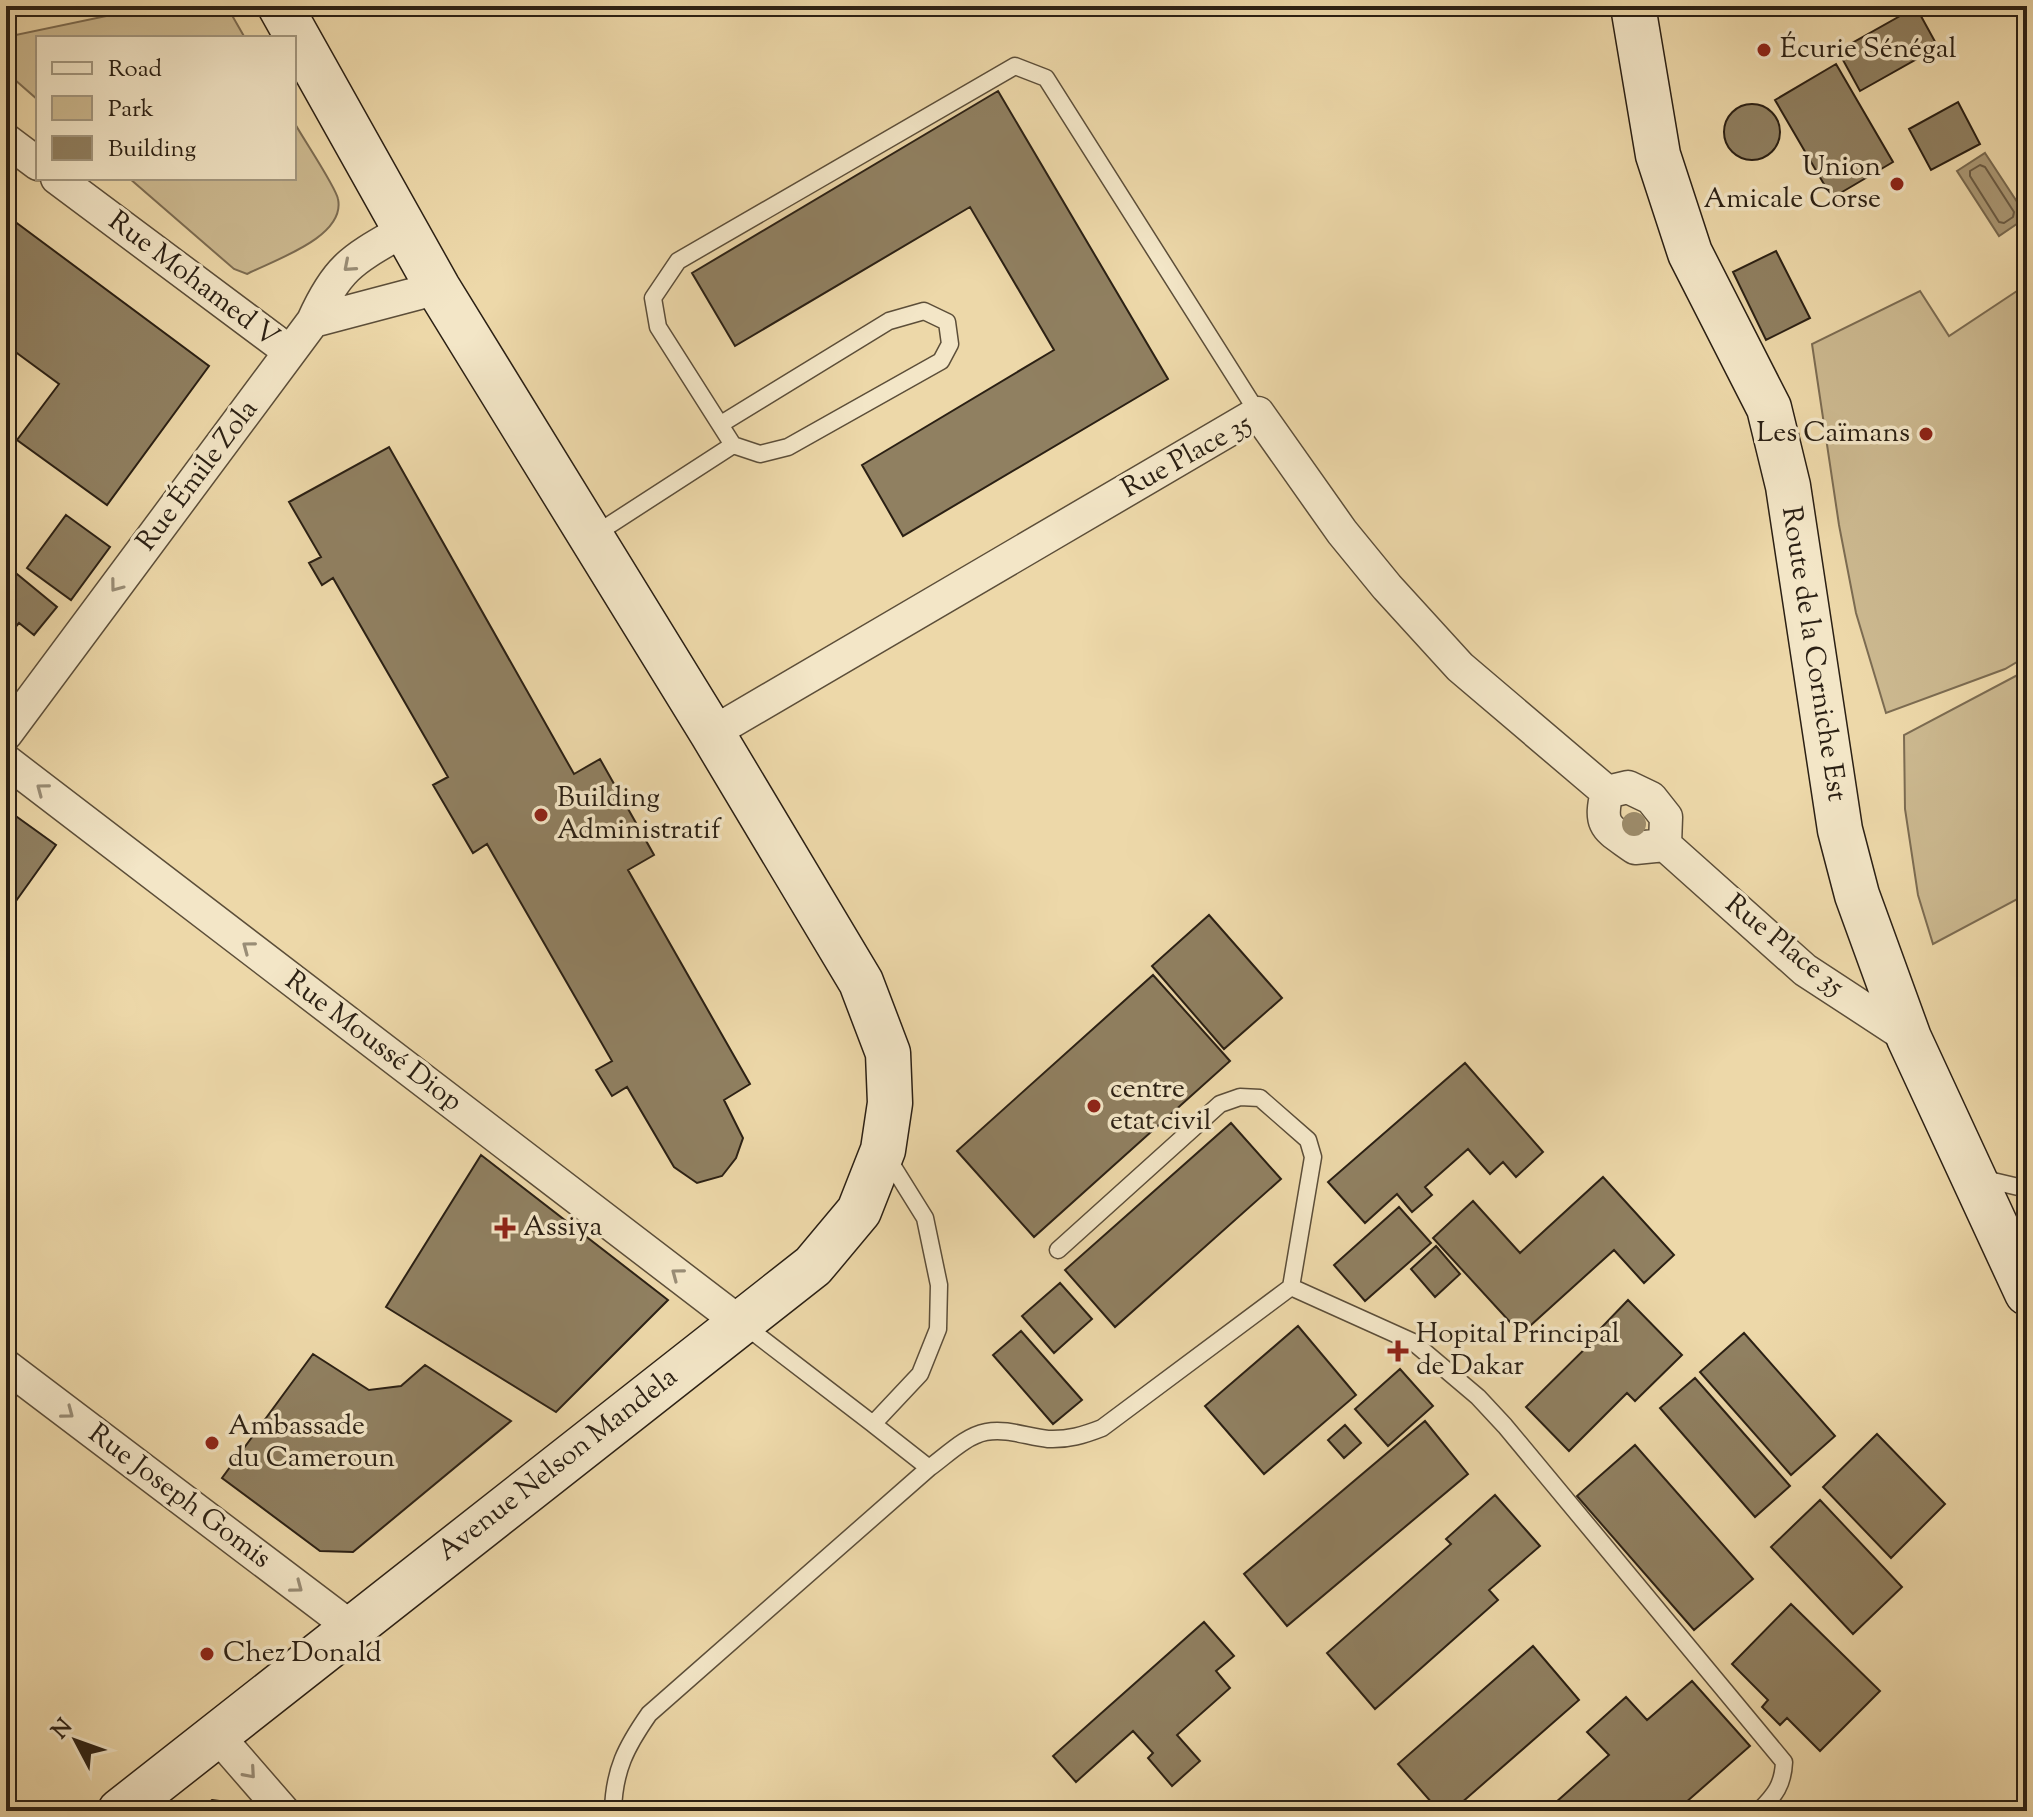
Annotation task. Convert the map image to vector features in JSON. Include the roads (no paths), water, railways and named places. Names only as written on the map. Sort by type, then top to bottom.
[{"type":"street","name":"Avenue Nelson Mandela","points":[[120,1811],[813,1266],[859,1211],[883,1150],[890,1103],[888,1053],[861,982],[438,288],[280,6]]},
{"type":"street","name":"Route de la Corniche Est","points":[[1633,6],[1658,155],[1690,253],[1769,408],[1788,486],[1840,830],[1857,895],[1909,1038],[2027,1293]]},
{"type":"street","points":[[6,140],[36,162]]},
{"type":"street","name":"Rue Mohamed V","points":[[60,180],[290,352]]},
{"type":"street","name":"Rue Émile Zola","points":[[6,734],[313,321],[327,291],[341,271],[364,253],[406,229]]},
{"type":"street","points":[[313,321],[438,288]]},
{"type":"street","name":"Rue Place 35","points":[[712,733],[1258,413],[1351,543],[1450,656],[1607,792]]},
{"type":"street","name":"Rue Moussé Diop","points":[[6,761],[739,1322]]},
{"type":"street","points":[[1628,787],[1651,798],[1666,817],[1665,845],[1635,848],[1609,829],[1602,813],[1607,792],[1628,787]]},
{"type":"street","name":"Rue Place 35","points":[[1665,845],[1805,970],[1909,1038]]},
{"type":"street","name":"Rue Joseph Gomis","points":[[6,1366],[352,1628]]},
{"type":"street","points":[[216,1734],[283,1811]]},
{"type":"lane","points":[[721,424],[889,321],[924,311],[947,322],[950,344],[941,361],[788,447],[760,454],[733,445],[658,327],[653,298],[678,261],[1015,66],[1046,78],[1258,413]]},
{"type":"lane","points":[[591,537],[733,445]]},
{"type":"lane","points":[[613,1811],[614,1791],[626,1748],[649,1714],[929,1468],[971,1438],[986,1432],[1004,1431],[1048,1439],[1075,1438],[1102,1428],[1291,1287],[1313,1157],[1308,1140],[1260,1098],[1240,1097],[1220,1104],[1058,1250]]},
{"type":"lane","points":[[873,1424],[920,1374],[938,1329],[939,1285],[925,1218],[883,1150]]},
{"type":"lane","points":[[1975,1177],[2027,1189]]},
{"type":"lane","points":[[1291,1287],[1413,1342],[1478,1397],[1505,1426],[1784,1762],[1783,1781],[1759,1811]]},
{"type":"lane","points":[[739,1322],[929,1468]]},
{"type":"water","points":[[1985,153],[2027,217],[1999,236],[1957,171]]},
{"type":"place","name":"Écurie Sénégal","points":[[1764,50]]},
{"type":"place","name":"Union Amicale Corse","points":[[1897,184]]},
{"type":"place","name":"Les Caïmans","points":[[1926,434]]},
{"type":"place","name":"Building Administratif","points":[[541,815]]},
{"type":"place","name":"centre etat civil","points":[[1094,1106]]},
{"type":"place","name":"Assiya","points":[[505,1228]]},
{"type":"place","name":"Hopital Principal de Dakar","points":[[1398,1351]]},
{"type":"place","name":"Ambassade du Cameroun","points":[[212,1443]]},
{"type":"place","name":"Chez Donald","points":[[207,1654]]}]
